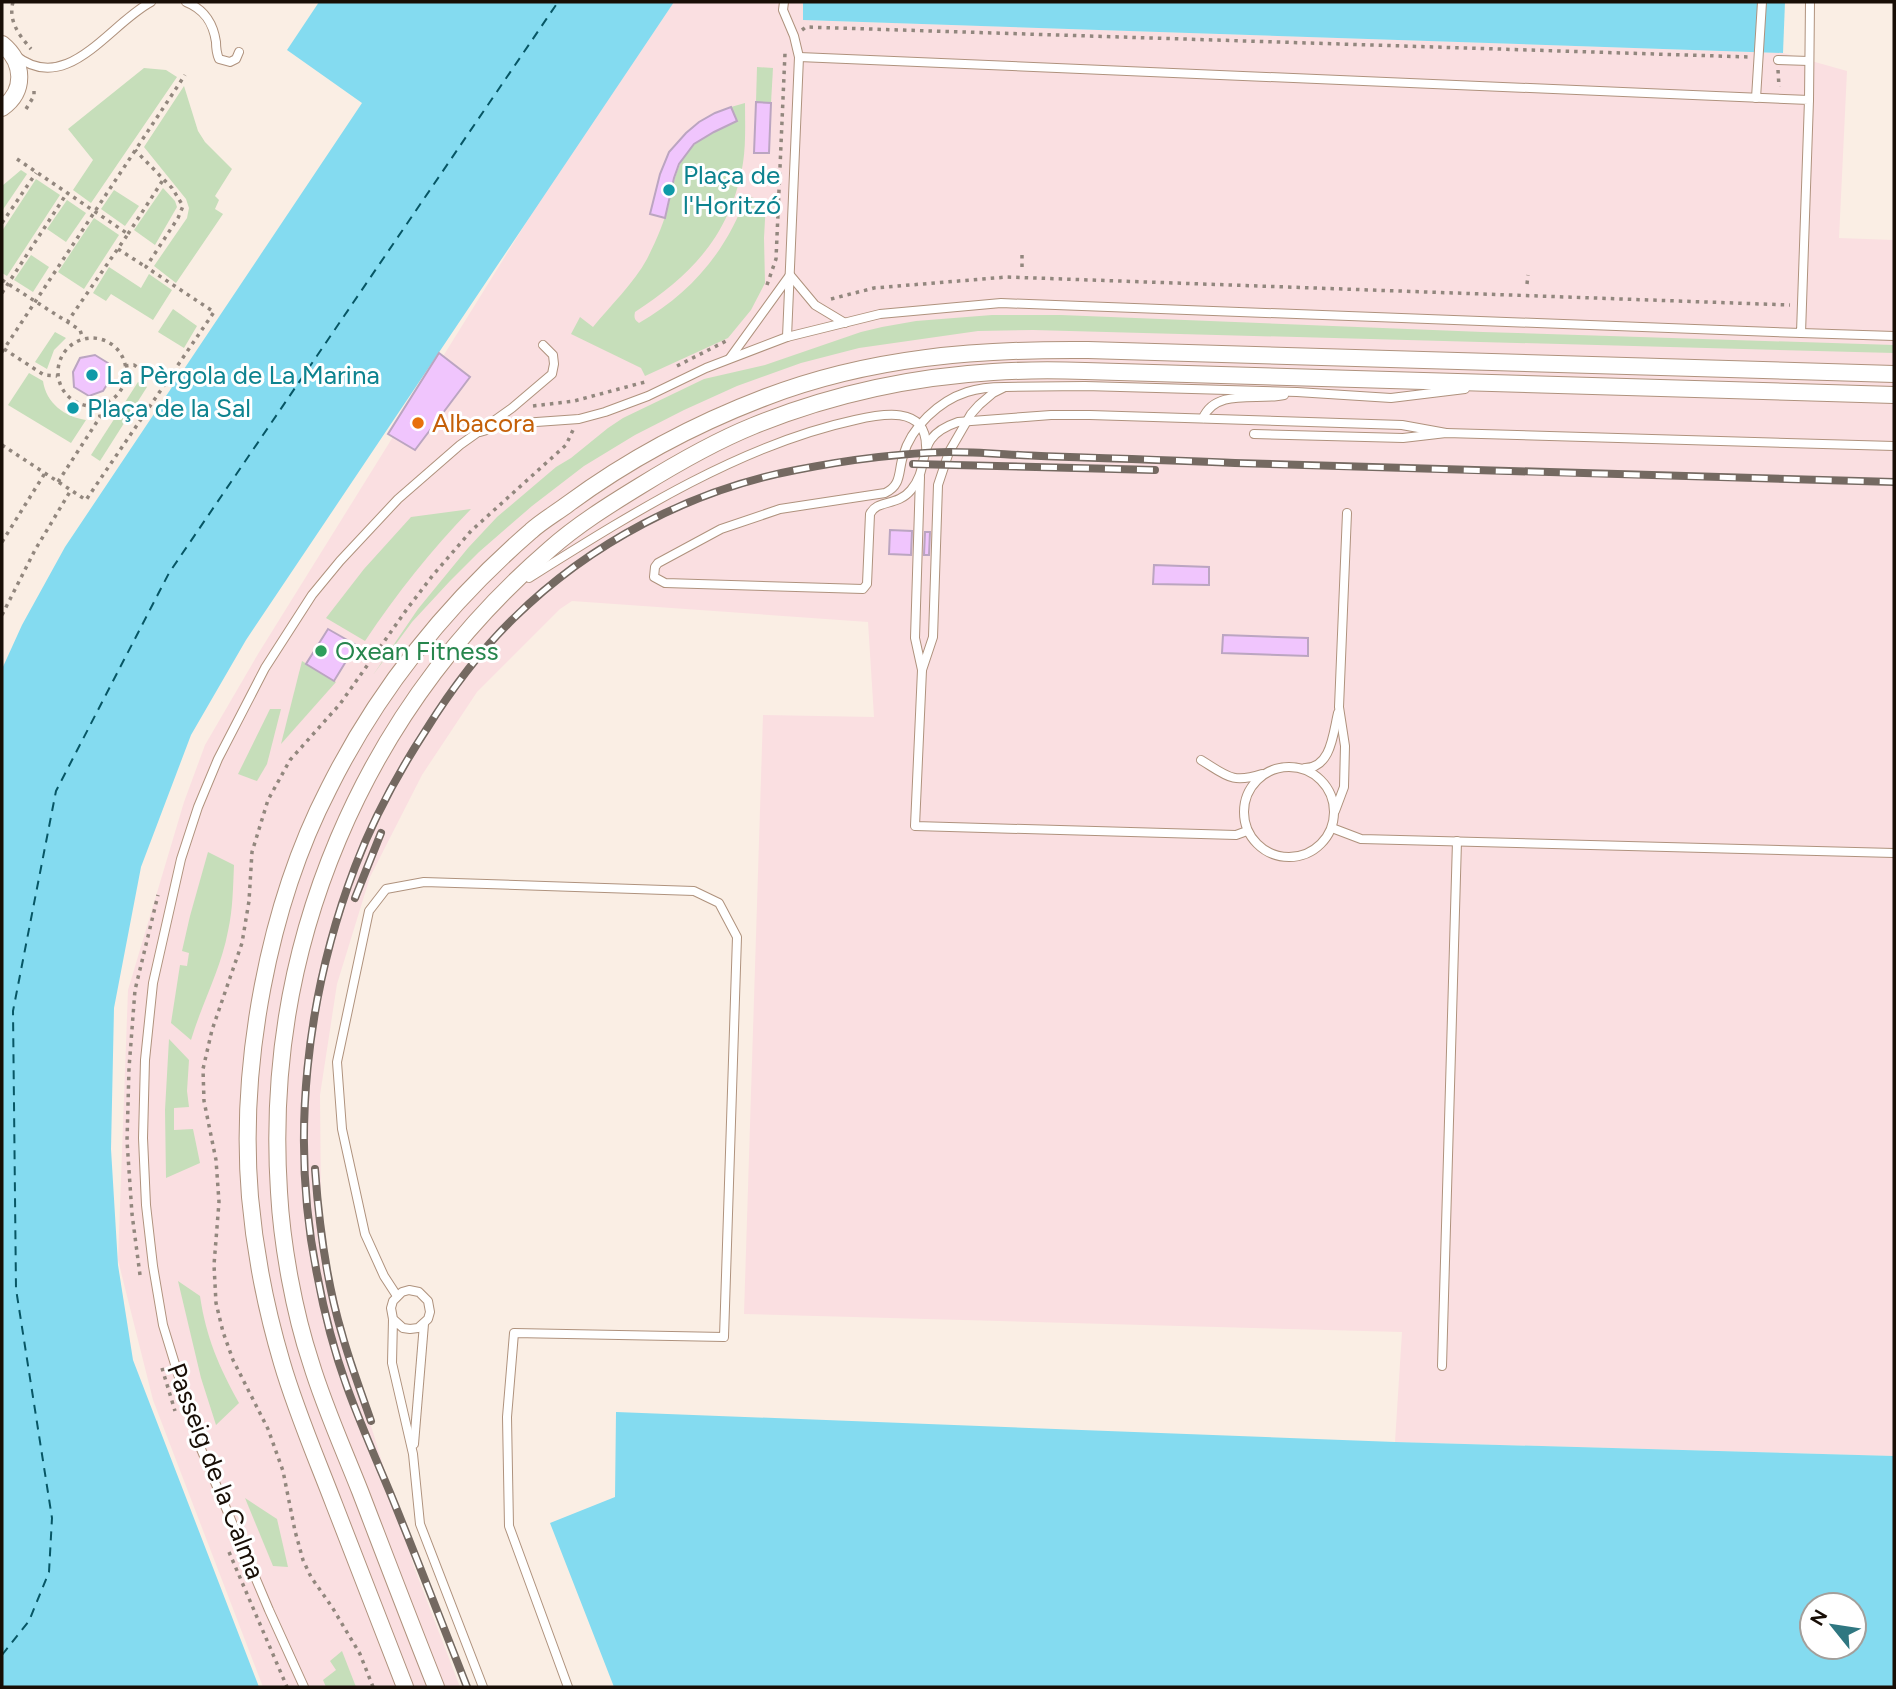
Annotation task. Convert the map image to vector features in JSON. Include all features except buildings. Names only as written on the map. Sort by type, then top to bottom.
[{"type":"street","points":[[2,108],[15,95],[19,85],[18,65],[5,47]]},
{"type":"street","points":[[405,1687],[304,1427],[271,1324],[258,1259],[250,1196],[248,1128],[251,1065],[260,1000],[277,926],[300,855],[328,790],[365,723],[401,670],[446,615],[533,529],[629,463],[683,433],[729,412],[769,396],[840,374],[917,358],[1030,349],[1894,374]]},
{"type":"street","points":[[436,1687],[310,1361],[286,1252],[279,1194],[277,1129],[280,1068],[288,1010],[304,935],[327,865],[353,803],[389,738],[423,687],[465,633],[552,547],[606,507],[675,465],[751,427],[832,399],[944,377],[1030,370],[1894,395]]},
{"type":"lane","points":[[5,47],[29,65],[40,68],[61,67],[86,53],[139,8],[151,2]]},
{"type":"lane","points":[[186,2],[203,12],[212,25],[219,58],[230,62],[236,59],[239,51]]},
{"type":"lane","points":[[784,2],[783,10],[799,57],[787,337]]},
{"type":"lane","points":[[1756,98],[1762,2]]},
{"type":"lane","points":[[1801,333],[1810,2]]},
{"type":"lane","points":[[799,57],[1809,100]]},
{"type":"lane","points":[[1778,60],[1809,61]]},
{"type":"lane","points":[[790,275],[815,305],[845,323]]},
{"type":"lane","points":[[729,359],[790,275]]},
{"type":"lane","points":[[480,432],[507,424],[579,419],[605,412],[648,396],[706,368],[787,337],[880,314],[1001,303],[1894,337]]},
{"type":"lane","name":"Passeig de la Calma","points":[[304,1687],[201,1449],[163,1325],[146,1205],[143,1138],[145,1060],[153,983],[181,859],[198,807],[218,759],[265,668],[312,596],[348,552],[398,499],[424,474],[546,381],[552,374],[554,364],[552,355],[543,345]]},
{"type":"lane","points":[[920,475],[905,496],[872,509],[867,584],[863,589],[665,583],[654,577],[655,567],[659,563],[721,529],[780,509],[891,490],[899,481],[907,446],[920,425],[936,410],[966,392],[990,387],[1085,386],[1297,392],[1391,398],[1505,384]]},
{"type":"lane","points":[[922,670],[933,637],[938,485],[949,452],[966,421],[993,393],[1006,387]]},
{"type":"lane","points":[[1203,418],[1206,411],[1219,400],[1271,398],[1297,392]]},
{"type":"lane","points":[[500,596],[616,523],[756,451],[827,426],[877,415],[903,415],[920,425],[926,446],[920,475],[915,638],[922,670],[915,826],[1236,835],[1247,831]]},
{"type":"lane","points":[[926,446],[931,438],[951,424],[1051,415],[1402,425],[1446,433]]},
{"type":"lane","points":[[1254,434],[1403,438],[1446,433],[1894,446]]},
{"type":"lane","points":[[919,502],[928,509],[934,507],[937,502]]},
{"type":"lane","points":[[1339,707],[1328,752],[1319,765],[1313,768],[1277,768],[1258,779],[1249,791],[1244,806],[1247,831],[1260,847],[1272,854],[1301,856],[1314,850],[1325,840],[1332,828],[1344,788],[1345,746],[1339,707],[1347,513]]},
{"type":"lane","points":[[1201,760],[1237,780],[1269,772]]},
{"type":"lane","points":[[1303,768],[1326,784],[1335,811]]},
{"type":"lane","points":[[1332,828],[1361,839],[1894,853]]},
{"type":"lane","points":[[1442,1366],[1457,841]]},
{"type":"lane","points":[[397,1296],[384,1276],[365,1234],[342,1129],[337,1062],[369,911],[386,889],[424,882],[694,891],[719,903],[737,937],[724,1337],[514,1333],[507,1417],[509,1526],[568,1687]]},
{"type":"lane","points":[[413,1454],[424,1324],[430,1306],[419,1292],[409,1290],[397,1296],[391,1308],[392,1363],[413,1454],[420,1524],[483,1687]]},
{"type":"lane","points":[[393,1319],[397,1324],[410,1329],[424,1324]]},
{"type":"path","points":[[806,27],[1758,58]]},
{"type":"path","points":[[765,290],[776,259],[785,42]]},
{"type":"path","points":[[1778,60],[1779,99]]},
{"type":"path","points":[[58,376],[44,375],[3,351],[185,75]]},
{"type":"path","points":[[135,150],[172,188],[183,206],[146,267]]},
{"type":"path","points":[[17,159],[128,234]]},
{"type":"path","points":[[2,223],[36,172]]},
{"type":"path","points":[[68,321],[163,179]]},
{"type":"path","points":[[2,293],[67,193]]},
{"type":"path","points":[[2,445],[86,500],[215,312],[118,249]]},
{"type":"path","points":[[1022,253],[1022,267]]},
{"type":"path","points":[[1527,284],[1528,275]]},
{"type":"path","points":[[2,280],[68,321],[80,330],[83,339]]},
{"type":"path","points":[[94,338],[115,347],[125,366],[122,388],[105,403],[83,405],[73,401],[59,383],[59,361],[64,351],[83,339],[94,338]]},
{"type":"path","points":[[125,366],[134,365],[165,385]]},
{"type":"path","points":[[58,482],[100,417],[97,405]]},
{"type":"path","name":"Passeig de la Calma","points":[[373,1687],[360,1654],[303,1560],[283,1471],[272,1440],[233,1360],[223,1332],[216,1303],[214,1265],[219,1202],[216,1160],[204,1101],[203,1069],[212,1030],[242,943],[249,901],[252,852],[268,800],[290,760],[340,704],[433,575],[471,531],[566,445],[579,419]]},
{"type":"path","points":[[2,542],[45,473]]},
{"type":"path","points":[[2,615],[35,550],[71,490]]},
{"type":"path","points":[[142,1282],[131,1214],[128,1153],[129,1068],[135,990],[161,885]]},
{"type":"path","points":[[159,1360],[179,1423]]},
{"type":"path","points":[[228,1550],[287,1687]]},
{"type":"shaded area","points":[[674,2],[803,2],[803,20],[1783,53],[1847,71],[1839,238],[1894,240],[1894,1456],[1395,1442],[1402,1332],[744,1314],[763,715],[874,717],[868,622],[572,601],[560,609],[477,692],[422,775],[370,877],[337,984],[320,1095],[321,1201],[330,1270],[354,1370],[414,1567],[460,1687],[263,1687],[153,1400],[118,1260],[128,990],[184,802],[205,745],[258,654],[547,189]]},
{"type":"green space","points":[[757,67],[773,68],[771,103],[756,102]]},
{"type":"green space","points":[[144,68],[166,70],[177,77],[91,203],[73,190],[93,160],[68,129]]},
{"type":"green space","points":[[184,86],[198,131],[205,142],[232,169],[215,196],[219,200],[215,209],[223,214],[176,283],[154,266],[187,218],[189,208],[186,199],[144,147]]},
{"type":"green space","points":[[745,103],[743,163],[729,211],[719,231],[691,267],[675,283],[635,312],[635,318],[639,323],[675,299],[690,285],[717,253],[746,196],[766,201],[765,283],[751,310],[728,338],[645,376],[641,368],[571,334],[580,317],[593,327],[635,277],[660,232],[677,172],[688,151],[709,134],[737,121],[731,107]]},
{"type":"green space","points":[[21,170],[27,174],[2,211],[2,186]]},
{"type":"green space","points":[[36,179],[60,195],[7,276],[2,273],[2,231]]},
{"type":"green space","points":[[163,188],[177,207],[155,245],[134,230]]},
{"type":"green space","points":[[114,190],[139,206],[125,226],[101,209]]},
{"type":"green space","points":[[67,200],[86,213],[66,242],[47,229]]},
{"type":"green space","points":[[94,218],[119,235],[84,289],[58,272]]},
{"type":"green space","points":[[31,255],[49,267],[33,292],[14,280]]},
{"type":"green space","points":[[109,267],[141,288],[149,274],[172,290],[153,320],[111,294],[106,301],[93,293]]},
{"type":"green space","points":[[173,309],[197,326],[184,348],[158,332]]},
{"type":"green space","points":[[992,315],[1061,315],[1894,345],[1894,353],[1033,330],[978,331],[859,348],[801,363],[737,386],[635,435],[584,466],[479,552],[412,622],[373,675],[418,609],[497,517],[556,467],[623,418],[704,379],[765,365],[861,332],[916,321]]},
{"type":"green space","points":[[55,332],[66,338],[54,350],[47,369],[35,362]]},
{"type":"green space","points":[[29,373],[43,381],[48,396],[58,408],[71,416],[86,420],[71,443],[8,405]]},
{"type":"green space","points":[[138,382],[147,387],[100,461],[91,455]]},
{"type":"green space","points":[[471,509],[415,572],[365,641],[326,618],[364,569],[411,517]]},
{"type":"green space","points":[[302,661],[336,682],[281,744]]},
{"type":"green space","points":[[270,709],[281,709],[267,764],[257,781],[238,774]]},
{"type":"green space","points":[[208,852],[234,865],[232,906],[221,959],[191,1040],[171,1023],[180,965],[187,966],[189,953],[182,951]]},
{"type":"green space","points":[[169,1039],[189,1060],[189,1107],[174,1108],[174,1130],[193,1129],[200,1163],[166,1178],[165,1110]]},
{"type":"green space","points":[[178,1281],[200,1296],[214,1351],[239,1403],[216,1425],[201,1378]]},
{"type":"green space","points":[[245,1498],[277,1519],[288,1567],[273,1566]]},
{"type":"green space","points":[[342,1651],[356,1687],[326,1687],[323,1680],[336,1670],[330,1661]]},
{"type":"water","points":[[319,2],[674,2],[246,640],[191,735],[141,867],[114,1008],[111,1149],[118,1265],[133,1360],[259,1687],[2,1687],[2,669],[22,625],[65,547],[362,103],[287,50]]},
{"type":"water","points":[[803,2],[1785,2],[1783,53],[803,20]]},
{"type":"water","points":[[616,1412],[1395,1442],[1894,1456],[1894,1687],[614,1687],[550,1523],[615,1497]]},
{"type":"ferry route","points":[[2,1655],[29,1621],[49,1572],[52,1518],[16,1289],[13,1011],[56,791],[169,573],[558,2]]},
{"type":"railway","points":[[467,1687],[342,1373],[323,1303],[309,1223],[304,1120],[314,1017],[338,916],[362,849],[396,780],[456,686],[501,631],[544,591],[609,543],[644,523],[718,491],[796,470],[911,454],[961,452],[1235,463],[1894,482]]},
{"type":"railway","points":[[913,464],[1155,470]]},
{"type":"railway","points":[[355,898],[381,833]]},
{"type":"railway","points":[[315,1169],[321,1232],[336,1314],[371,1421]]},
{"type":"place","name":"Plaça de l'Horitzó","points":[[669,190]]},
{"type":"place","name":"La Pèrgola de La Marina","points":[[92,375]]},
{"type":"place","name":"Plaça de la Sal","points":[[73,408]]},
{"type":"place","name":"Albacora","points":[[418,423]]},
{"type":"place","name":"Oxean Fitness","points":[[321,651]]}]
